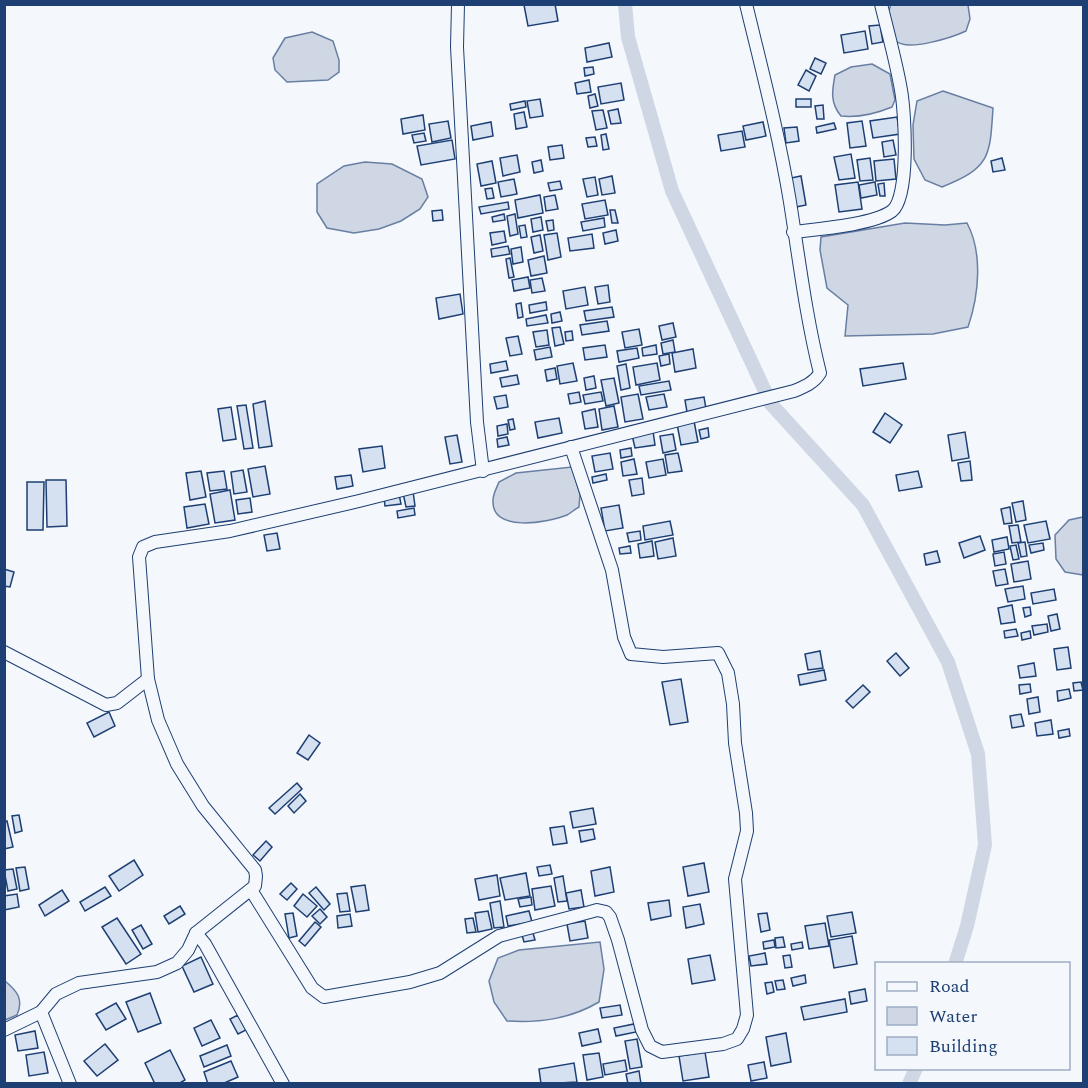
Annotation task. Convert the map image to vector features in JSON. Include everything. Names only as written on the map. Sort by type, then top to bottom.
[{"type":"street","points":[[458,4],[457,47],[476,413],[483,471]]},
{"type":"street","points":[[4,1030],[41,1012],[56,994],[79,983],[157,972],[177,963],[188,950],[196,933],[251,890],[256,881],[255,870],[203,806],[177,764],[158,720],[148,679],[139,557],[143,547],[155,542],[230,531],[483,471],[772,397],[810,384],[820,373],[812,346],[790,202],[768,94],[746,4]]},
{"type":"street","points":[[794,232],[867,220],[889,213],[896,208],[903,182],[905,118],[902,91],[881,4]]},
{"type":"street","points":[[251,890],[312,988],[324,998],[410,982],[440,973],[499,936],[597,910],[606,912],[610,916],[618,940],[642,1030],[650,1046],[662,1052],[723,1044],[737,1039],[747,1015],[735,879],[747,831],[735,743],[734,704],[728,674],[718,653],[663,657],[631,654],[624,637],[612,570],[571,447]]},
{"type":"street","points":[[4,652],[106,705],[117,703],[148,679]]},
{"type":"street","points":[[196,933],[205,944],[283,1083]]},
{"type":"street","points":[[41,1012],[70,1083]]},
{"type":"water","points":[[891,4],[968,5],[970,19],[966,31],[960,34],[920,44],[902,44],[891,34],[889,10]]},
{"type":"water","points":[[312,32],[333,41],[339,60],[339,72],[328,80],[287,82],[275,70],[273,58],[285,38]]},
{"type":"water","points":[[872,64],[890,74],[895,100],[892,107],[867,115],[841,116],[833,97],[835,75],[851,67]]},
{"type":"water","points":[[943,91],[993,108],[991,138],[984,159],[970,174],[942,187],[925,180],[914,159],[913,125],[917,101]]},
{"type":"water","points":[[365,162],[392,164],[422,179],[428,197],[420,209],[401,221],[379,229],[354,233],[327,228],[317,212],[317,184],[344,166]]},
{"type":"water","points":[[905,223],[945,225],[967,223],[975,247],[978,274],[975,301],[968,327],[933,334],[845,336],[848,305],[827,288],[820,250],[821,237]]},
{"type":"water","points":[[572,467],[580,494],[579,507],[568,514],[559,518],[522,523],[501,518],[495,511],[493,498],[499,482],[516,473]]},
{"type":"water","points":[[1083,517],[1084,575],[1065,572],[1056,559],[1055,535],[1069,520]]},
{"type":"water","points":[[600,942],[604,969],[599,1002],[554,1019],[507,1021],[494,1002],[489,981],[498,958],[519,950]]},
{"type":"water","points":[[5,981],[16,992],[20,1004],[17,1015],[5,1020]]},
{"type":"building","points":[[555,4],[558,21],[528,26],[524,5]]},
{"type":"building","points":[[880,25],[883,42],[872,44],[869,26]]},
{"type":"building","points":[[865,31],[868,49],[844,53],[841,35]]},
{"type":"building","points":[[609,43],[612,57],[587,62],[585,48]]},
{"type":"building","points":[[815,58],[826,63],[821,74],[810,69]]},
{"type":"building","points":[[593,67],[594,74],[585,76],[584,68]]},
{"type":"building","points":[[806,70],[816,76],[809,91],[798,85]]},
{"type":"building","points":[[589,80],[591,92],[577,94],[575,83]]},
{"type":"building","points":[[621,83],[624,100],[601,104],[598,87]]},
{"type":"building","points":[[595,94],[598,106],[590,108],[588,96]]},
{"type":"building","points":[[540,99],[543,116],[530,118],[527,101]]},
{"type":"building","points":[[796,99],[811,99],[811,107],[796,107]]},
{"type":"building","points":[[525,101],[526,107],[511,110],[510,104]]},
{"type":"building","points":[[823,105],[824,119],[817,119],[815,106]]},
{"type":"building","points":[[618,109],[621,123],[611,124],[608,111]]},
{"type":"building","points":[[603,110],[607,128],[596,130],[592,111]]},
{"type":"building","points":[[524,112],[527,127],[516,129],[514,114]]},
{"type":"building","points":[[423,115],[425,130],[403,134],[401,119]]},
{"type":"building","points":[[897,117],[900,134],[873,138],[870,121]]},
{"type":"building","points":[[448,121],[451,138],[432,142],[429,124]]},
{"type":"building","points":[[862,121],[866,146],[850,148],[847,123]]},
{"type":"building","points":[[491,122],[493,136],[473,140],[471,126]]},
{"type":"building","points":[[763,122],[766,136],[746,140],[743,126]]},
{"type":"building","points":[[834,123],[836,129],[817,133],[816,127]]},
{"type":"building","points":[[797,127],[799,141],[786,143],[784,128]]},
{"type":"building","points":[[742,131],[745,147],[721,151],[718,135]]},
{"type":"building","points":[[424,133],[426,141],[414,143],[412,135]]},
{"type":"building","points":[[606,134],[609,149],[603,150],[601,135]]},
{"type":"building","points":[[595,137],[597,146],[588,147],[586,138]]},
{"type":"building","points":[[452,140],[455,159],[421,165],[417,146]]},
{"type":"building","points":[[893,140],[896,155],[884,157],[882,142]]},
{"type":"building","points":[[562,145],[564,158],[550,160],[548,147]]},
{"type":"building","points":[[851,154],[855,178],[839,180],[834,157]]},
{"type":"building","points":[[517,155],[520,172],[503,176],[500,158]]},
{"type":"building","points":[[870,158],[873,180],[860,181],[857,160]]},
{"type":"building","points":[[1002,158],[1005,170],[993,172],[991,161]]},
{"type":"building","points":[[894,159],[896,179],[876,181],[874,161]]},
{"type":"building","points":[[541,160],[543,171],[534,173],[532,162]]},
{"type":"building","points":[[492,161],[496,183],[481,186],[477,164]]},
{"type":"building","points":[[612,176],[615,193],[602,195],[599,179]]},
{"type":"building","points":[[801,176],[806,205],[796,207],[791,178]]},
{"type":"building","points":[[595,177],[598,195],[587,197],[583,179]]},
{"type":"building","points":[[514,179],[517,194],[501,197],[498,182]]},
{"type":"building","points":[[560,181],[562,189],[550,191],[548,183]]},
{"type":"building","points":[[858,182],[862,209],[839,212],[835,185]]},
{"type":"building","points":[[875,182],[877,195],[861,198],[859,185]]},
{"type":"building","points":[[884,183],[885,196],[880,196],[878,184]]},
{"type":"building","points":[[492,188],[494,198],[487,199],[485,189]]},
{"type":"building","points":[[540,195],[543,213],[518,218],[515,200]]},
{"type":"building","points":[[555,195],[558,209],[546,211],[544,197]]},
{"type":"building","points":[[605,200],[608,215],[585,219],[582,204]]},
{"type":"building","points":[[508,202],[509,209],[481,214],[479,207]]},
{"type":"building","points":[[442,210],[443,220],[433,221],[432,211]]},
{"type":"building","points":[[610,210],[615,210],[618,223],[612,223]]},
{"type":"building","points":[[504,214],[505,220],[493,222],[492,217]]},
{"type":"building","points":[[515,214],[518,234],[510,236],[507,216]]},
{"type":"building","points":[[541,217],[543,230],[533,232],[531,219]]},
{"type":"building","points":[[604,218],[605,227],[583,231],[581,222]]},
{"type":"building","points":[[553,220],[554,230],[548,231],[546,221]]},
{"type":"building","points":[[525,225],[527,237],[521,238],[519,226]]},
{"type":"building","points":[[616,230],[618,241],[605,244],[603,233]]},
{"type":"building","points":[[504,231],[506,242],[492,245],[490,233]]},
{"type":"building","points":[[557,233],[561,257],[548,260],[544,235]]},
{"type":"building","points":[[592,234],[594,248],[570,251],[568,238]]},
{"type":"building","points":[[540,235],[543,251],[534,253],[531,237]]},
{"type":"building","points":[[508,246],[510,254],[492,257],[491,249]]},
{"type":"building","points":[[521,247],[523,262],[513,264],[511,249]]},
{"type":"building","points":[[544,256],[547,273],[531,276],[528,260]]},
{"type":"building","points":[[510,258],[514,277],[509,278],[506,259]]},
{"type":"building","points":[[528,277],[530,288],[514,291],[512,280]]},
{"type":"building","points":[[542,278],[545,291],[532,293],[530,280]]},
{"type":"building","points":[[608,285],[610,302],[598,304],[595,287]]},
{"type":"building","points":[[585,287],[588,305],[566,309],[563,291]]},
{"type":"building","points":[[460,294],[463,314],[439,319],[436,298]]},
{"type":"building","points":[[546,302],[547,310],[530,313],[529,305]]},
{"type":"building","points":[[521,303],[523,317],[518,318],[516,304]]},
{"type":"building","points":[[612,307],[614,317],[586,321],[584,311]]},
{"type":"building","points":[[560,312],[562,321],[552,323],[551,314]]},
{"type":"building","points":[[546,315],[548,323],[527,326],[526,319]]},
{"type":"building","points":[[607,321],[609,331],[582,335],[580,325]]},
{"type":"building","points":[[673,323],[676,337],[662,340],[659,326]]},
{"type":"building","points":[[560,327],[564,344],[555,346],[552,328]]},
{"type":"building","points":[[639,329],[642,345],[625,348],[622,332]]},
{"type":"building","points":[[547,330],[549,345],[536,347],[533,332]]},
{"type":"building","points":[[572,331],[573,340],[566,341],[565,332]]},
{"type":"building","points":[[518,336],[522,354],[510,356],[506,338]]},
{"type":"building","points":[[673,340],[675,352],[663,354],[661,343]]},
{"type":"building","points":[[605,345],[607,357],[585,360],[583,348]]},
{"type":"building","points":[[656,345],[657,354],[643,356],[642,348]]},
{"type":"building","points":[[550,347],[552,357],[536,360],[534,350]]},
{"type":"building","points":[[637,348],[639,358],[619,362],[617,351]]},
{"type":"building","points":[[693,349],[696,368],[675,372],[672,353]]},
{"type":"building","points":[[669,354],[670,364],[661,366],[659,356]]},
{"type":"building","points":[[506,361],[508,370],[491,373],[490,364]]},
{"type":"building","points":[[573,363],[577,381],[560,384],[557,366]]},
{"type":"building","points":[[657,363],[660,380],[636,385],[633,367]]},
{"type":"building","points":[[903,363],[906,379],[863,386],[860,369]]},
{"type":"building","points":[[626,364],[630,388],[621,390],[617,366]]},
{"type":"building","points":[[555,368],[557,379],[547,381],[545,370]]},
{"type":"building","points":[[517,375],[519,384],[502,387],[500,378]]},
{"type":"building","points":[[594,376],[596,388],[586,390],[584,378]]},
{"type":"building","points":[[614,378],[619,403],[606,406],[601,380]]},
{"type":"building","points":[[669,381],[671,390],[641,395],[639,386]]},
{"type":"building","points":[[579,392],[581,402],[570,404],[568,394]]},
{"type":"building","points":[[601,392],[603,401],[585,404],[583,395]]},
{"type":"building","points":[[638,394],[643,419],[625,422],[621,397]]},
{"type":"building","points":[[664,394],[667,407],[649,410],[646,397]]},
{"type":"building","points":[[506,395],[508,407],[497,409],[494,397]]},
{"type":"building","points":[[704,397],[706,409],[687,412],[685,400]]},
{"type":"building","points":[[265,401],[272,446],[259,448],[253,404]]},
{"type":"building","points":[[246,405],[253,448],[244,449],[237,406]]},
{"type":"building","points":[[614,406],[618,427],[602,430],[599,409]]},
{"type":"building","points":[[231,407],[236,439],[223,441],[218,409]]},
{"type":"building","points":[[595,409],[598,427],[585,429],[582,412]]},
{"type":"building","points":[[885,413],[902,425],[890,443],[873,432]]},
{"type":"building","points":[[559,418],[562,433],[538,438],[535,422]]},
{"type":"building","points":[[513,419],[515,429],[510,430],[508,420]]},
{"type":"building","points":[[694,421],[698,442],[681,445],[677,424]]},
{"type":"building","points":[[507,424],[508,434],[498,436],[497,426]]},
{"type":"building","points":[[708,428],[709,437],[701,439],[699,430]]},
{"type":"building","points":[[653,431],[655,445],[635,448],[632,435]]},
{"type":"building","points":[[965,432],[969,458],[952,461],[948,435]]},
{"type":"building","points":[[673,434],[676,450],[663,453],[660,436]]},
{"type":"building","points":[[457,435],[462,462],[450,464],[445,437]]},
{"type":"building","points":[[507,437],[509,445],[498,447],[497,439]]},
{"type":"building","points":[[382,446],[385,468],[363,472],[359,449]]},
{"type":"building","points":[[631,448],[632,456],[621,458],[620,450]]},
{"type":"building","points":[[610,453],[613,469],[595,472],[592,456]]},
{"type":"building","points":[[678,453],[682,471],[668,473],[665,455]]},
{"type":"building","points":[[634,459],[637,474],[623,476],[621,462]]},
{"type":"building","points":[[663,459],[666,475],[649,478],[646,462]]},
{"type":"building","points":[[970,461],[972,480],[961,481],[958,463]]},
{"type":"building","points":[[265,466],[270,494],[253,497],[248,469]]},
{"type":"building","points":[[243,470],[247,492],[234,494],[231,472]]},
{"type":"building","points":[[201,471],[206,497],[190,500],[186,473]]},
{"type":"building","points":[[224,471],[227,489],[210,491],[207,473]]},
{"type":"building","points":[[918,471],[922,487],[899,491],[896,475]]},
{"type":"building","points":[[606,474],[607,480],[593,483],[592,477]]},
{"type":"building","points":[[351,475],[353,486],[337,489],[335,477]]},
{"type":"building","points":[[642,478],[644,494],[632,496],[629,480]]},
{"type":"building","points":[[46,480],[66,480],[67,526],[47,527]]},
{"type":"building","points":[[27,482],[44,482],[43,530],[27,530]]},
{"type":"building","points":[[230,490],[235,520],[215,523],[210,494]]},
{"type":"building","points":[[413,491],[415,506],[406,507],[403,493]]},
{"type":"building","points":[[399,494],[401,504],[385,506],[384,497]]},
{"type":"building","points":[[250,498],[252,512],[238,514],[236,500]]},
{"type":"building","points":[[1023,501],[1026,520],[1016,522],[1012,503]]},
{"type":"building","points":[[205,504],[209,524],[187,528],[184,507]]},
{"type":"building","points":[[619,505],[623,528],[605,531],[601,508]]},
{"type":"building","points":[[1010,507],[1012,523],[1004,524],[1001,509]]},
{"type":"building","points":[[414,508],[415,515],[398,518],[397,511]]},
{"type":"building","points":[[670,521],[673,535],[645,540],[643,526]]},
{"type":"building","points":[[1046,521],[1050,539],[1028,543],[1024,525]]},
{"type":"building","points":[[1018,525],[1021,542],[1012,543],[1009,526]]},
{"type":"building","points":[[640,531],[641,540],[629,542],[627,533]]},
{"type":"building","points":[[277,533],[280,549],[267,551],[264,535]]},
{"type":"building","points":[[980,536],[985,550],[964,558],[959,543]]},
{"type":"building","points":[[1007,537],[1009,549],[994,552],[992,540]]},
{"type":"building","points":[[673,538],[676,556],[658,559],[655,542]]},
{"type":"building","points":[[652,541],[654,556],[640,558],[638,544]]},
{"type":"building","points":[[1025,542],[1027,556],[1021,557],[1018,543]]},
{"type":"building","points":[[1043,543],[1044,550],[1031,553],[1029,545]]},
{"type":"building","points":[[1016,545],[1019,559],[1013,560],[1010,546]]},
{"type":"building","points":[[630,546],[631,553],[620,554],[619,548]]},
{"type":"building","points":[[937,551],[940,562],[926,565],[924,554]]},
{"type":"building","points":[[1004,552],[1006,564],[995,566],[993,554]]},
{"type":"building","points":[[1028,561],[1031,579],[1014,582],[1011,564]]},
{"type":"building","points":[[4,569],[14,572],[10,587],[4,586]]},
{"type":"building","points":[[1005,569],[1008,584],[996,586],[993,571]]},
{"type":"building","points":[[1023,586],[1025,599],[1008,602],[1005,589]]},
{"type":"building","points":[[1054,589],[1056,600],[1033,604],[1031,593]]},
{"type":"building","points":[[1012,605],[1015,622],[1001,624],[998,608]]},
{"type":"building","points":[[1030,607],[1031,615],[1025,617],[1023,608]]},
{"type":"building","points":[[1057,614],[1060,629],[1051,631],[1048,616]]},
{"type":"building","points":[[1047,624],[1048,632],[1034,635],[1032,626]]},
{"type":"building","points":[[1016,629],[1018,636],[1005,638],[1004,631]]},
{"type":"building","points":[[1030,631],[1031,638],[1022,640],[1021,633]]},
{"type":"building","points":[[1068,647],[1071,668],[1057,670],[1054,649]]},
{"type":"building","points":[[820,651],[823,668],[808,670],[805,654]]},
{"type":"building","points":[[896,653],[909,668],[900,676],[887,661]]},
{"type":"building","points":[[1034,663],[1036,676],[1020,678],[1018,666]]},
{"type":"building","points":[[824,670],[826,680],[800,685],[798,675]]},
{"type":"building","points":[[681,679],[688,722],[670,725],[662,682]]},
{"type":"building","points":[[1081,682],[1083,690],[1074,691],[1073,683]]},
{"type":"building","points":[[1030,684],[1031,692],[1020,694],[1019,685]]},
{"type":"building","points":[[863,685],[870,692],[853,708],[846,701]]},
{"type":"building","points":[[1069,689],[1071,698],[1058,701],[1057,691]]},
{"type":"building","points":[[1038,697],[1040,712],[1029,714],[1027,699]]},
{"type":"building","points":[[109,712],[115,726],[94,737],[87,723]]},
{"type":"building","points":[[1021,714],[1024,726],[1012,728],[1010,716]]},
{"type":"building","points":[[1051,720],[1053,734],[1037,736],[1035,723]]},
{"type":"building","points":[[1069,729],[1070,736],[1059,738],[1058,731]]},
{"type":"building","points":[[309,735],[320,743],[308,760],[297,753]]},
{"type":"building","points":[[297,783],[302,789],[275,814],[269,808]]},
{"type":"building","points":[[300,794],[306,801],[294,813],[288,806]]},
{"type":"building","points":[[593,808],[596,824],[573,828],[570,812]]},
{"type":"building","points":[[19,815],[22,831],[15,833],[12,816]]},
{"type":"building","points":[[7,821],[13,847],[4,849],[4,822]]},
{"type":"building","points":[[564,826],[567,843],[553,845],[550,828]]},
{"type":"building","points":[[593,829],[595,839],[581,842],[579,831]]},
{"type":"building","points":[[266,841],[272,847],[260,861],[253,855]]},
{"type":"building","points":[[134,860],[143,875],[119,891],[109,876]]},
{"type":"building","points":[[704,863],[709,892],[688,896],[683,867]]},
{"type":"building","points":[[550,865],[552,874],[539,876],[537,867]]},
{"type":"building","points":[[25,867],[29,889],[20,891],[16,868]]},
{"type":"building","points":[[610,867],[614,892],[595,896],[591,871]]},
{"type":"building","points":[[13,869],[17,889],[8,891],[4,870]]},
{"type":"building","points":[[526,873],[530,896],[505,900],[500,878]]},
{"type":"building","points":[[497,875],[500,896],[479,900],[475,879]]},
{"type":"building","points":[[563,876],[567,901],[558,902],[554,878]]},
{"type":"building","points":[[291,883],[297,889],[287,900],[280,894]]},
{"type":"building","points":[[365,885],[369,910],[356,912],[351,887]]},
{"type":"building","points":[[551,886],[555,906],[535,910],[532,889]]},
{"type":"building","points":[[105,887],[111,896],[85,911],[80,902]]},
{"type":"building","points":[[316,887],[330,904],[324,910],[309,893]]},
{"type":"building","points":[[62,890],[69,901],[45,916],[39,905]]},
{"type":"building","points":[[581,890],[584,907],[569,909],[566,893]]},
{"type":"building","points":[[347,893],[350,911],[340,912],[337,894]]},
{"type":"building","points":[[17,894],[19,907],[4,910],[4,896]]},
{"type":"building","points":[[303,894],[317,906],[307,917],[294,906]]},
{"type":"building","points":[[531,897],[532,905],[520,907],[518,899]]},
{"type":"building","points":[[669,900],[671,916],[651,920],[648,903]]},
{"type":"building","points":[[500,901],[504,927],[494,928],[490,903]]},
{"type":"building","points":[[700,904],[704,924],[686,928],[683,907]]},
{"type":"building","points":[[180,906],[185,914],[169,924],[164,916]]},
{"type":"building","points":[[320,909],[327,917],[320,924],[312,916]]},
{"type":"building","points":[[488,911],[492,929],[478,932],[475,913]]},
{"type":"building","points":[[529,911],[532,922],[508,926],[506,916]]},
{"type":"building","points":[[852,912],[856,933],[831,937],[827,916]]},
{"type":"building","points":[[293,913],[297,936],[289,938],[285,914]]},
{"type":"building","points":[[767,913],[770,930],[761,932],[758,914]]},
{"type":"building","points":[[350,914],[352,926],[338,928],[337,916]]},
{"type":"building","points":[[117,918],[141,954],[126,964],[102,927]]},
{"type":"building","points":[[473,918],[476,932],[467,933],[465,919]]},
{"type":"building","points":[[585,921],[588,938],[570,941],[567,924]]},
{"type":"building","points":[[315,922],[321,927],[305,946],[299,941]]},
{"type":"building","points":[[825,923],[829,946],[809,949],[805,926]]},
{"type":"building","points":[[141,925],[152,944],[143,949],[132,930]]},
{"type":"building","points":[[533,933],[535,940],[524,942],[522,935]]},
{"type":"building","points":[[852,936],[857,964],[834,968],[829,940]]},
{"type":"building","points":[[783,937],[785,947],[776,948],[775,938]]},
{"type":"building","points":[[774,940],[775,947],[764,949],[763,942]]},
{"type":"building","points":[[802,942],[803,948],[792,950],[791,944]]},
{"type":"building","points":[[765,953],[767,964],[751,966],[749,956]]},
{"type":"building","points":[[710,955],[715,980],[692,984],[688,959]]},
{"type":"building","points":[[790,955],[792,967],[785,968],[783,956]]},
{"type":"building","points":[[201,957],[213,984],[194,992],[182,966]]},
{"type":"building","points":[[805,975],[806,983],[793,986],[791,978]]},
{"type":"building","points":[[783,980],[785,989],[777,990],[775,981]]},
{"type":"building","points":[[772,982],[774,992],[767,994],[765,983]]},
{"type":"building","points":[[865,989],[867,1001],[851,1004],[849,992]]},
{"type":"building","points":[[150,993],[161,1023],[138,1032],[126,1002]]},
{"type":"building","points":[[845,999],[847,1012],[804,1020],[801,1007]]},
{"type":"building","points":[[116,1003],[126,1019],[106,1030],[96,1014]]},
{"type":"building","points":[[620,1005],[622,1015],[602,1018],[600,1008]]},
{"type":"building","points":[[238,1015],[246,1030],[238,1034],[230,1019]]},
{"type":"building","points":[[211,1020],[220,1038],[202,1046],[194,1028]]},
{"type":"building","points":[[634,1024],[636,1032],[616,1036],[614,1028]]},
{"type":"building","points":[[598,1029],[601,1042],[582,1046],[579,1033]]},
{"type":"building","points":[[35,1031],[38,1048],[18,1051],[15,1035]]},
{"type":"building","points":[[786,1033],[791,1062],[771,1066],[766,1037]]},
{"type":"building","points":[[637,1039],[642,1067],[630,1069],[625,1041]]},
{"type":"building","points":[[105,1044],[118,1060],[97,1076],[84,1061]]},
{"type":"building","points":[[227,1045],[231,1056],[204,1067],[200,1056]]},
{"type":"building","points":[[170,1050],[185,1080],[178,1084],[155,1084],[145,1063]]},
{"type":"building","points":[[44,1052],[48,1073],[29,1076],[26,1055]]},
{"type":"building","points":[[705,1052],[709,1077],[683,1081],[679,1056]]},
{"type":"building","points":[[599,1053],[603,1077],[587,1080],[583,1055]]},
{"type":"building","points":[[625,1060],[627,1071],[605,1075],[603,1064]]},
{"type":"building","points":[[231,1061],[238,1077],[222,1084],[208,1084],[204,1072]]},
{"type":"building","points":[[764,1062],[767,1078],[751,1081],[748,1065]]},
{"type":"building","points":[[574,1063],[577,1082],[541,1084],[539,1069]]},
{"type":"building","points":[[639,1071],[641,1084],[628,1084],[626,1074]]},
{"type":"waterway","points":[[625,4],[628,37],[672,191],[771,404],[863,505],[948,662],[978,754],[985,845],[967,926],[956,962]]},
{"type":"waterway","points":[[909,1084],[915,1070]]}]
